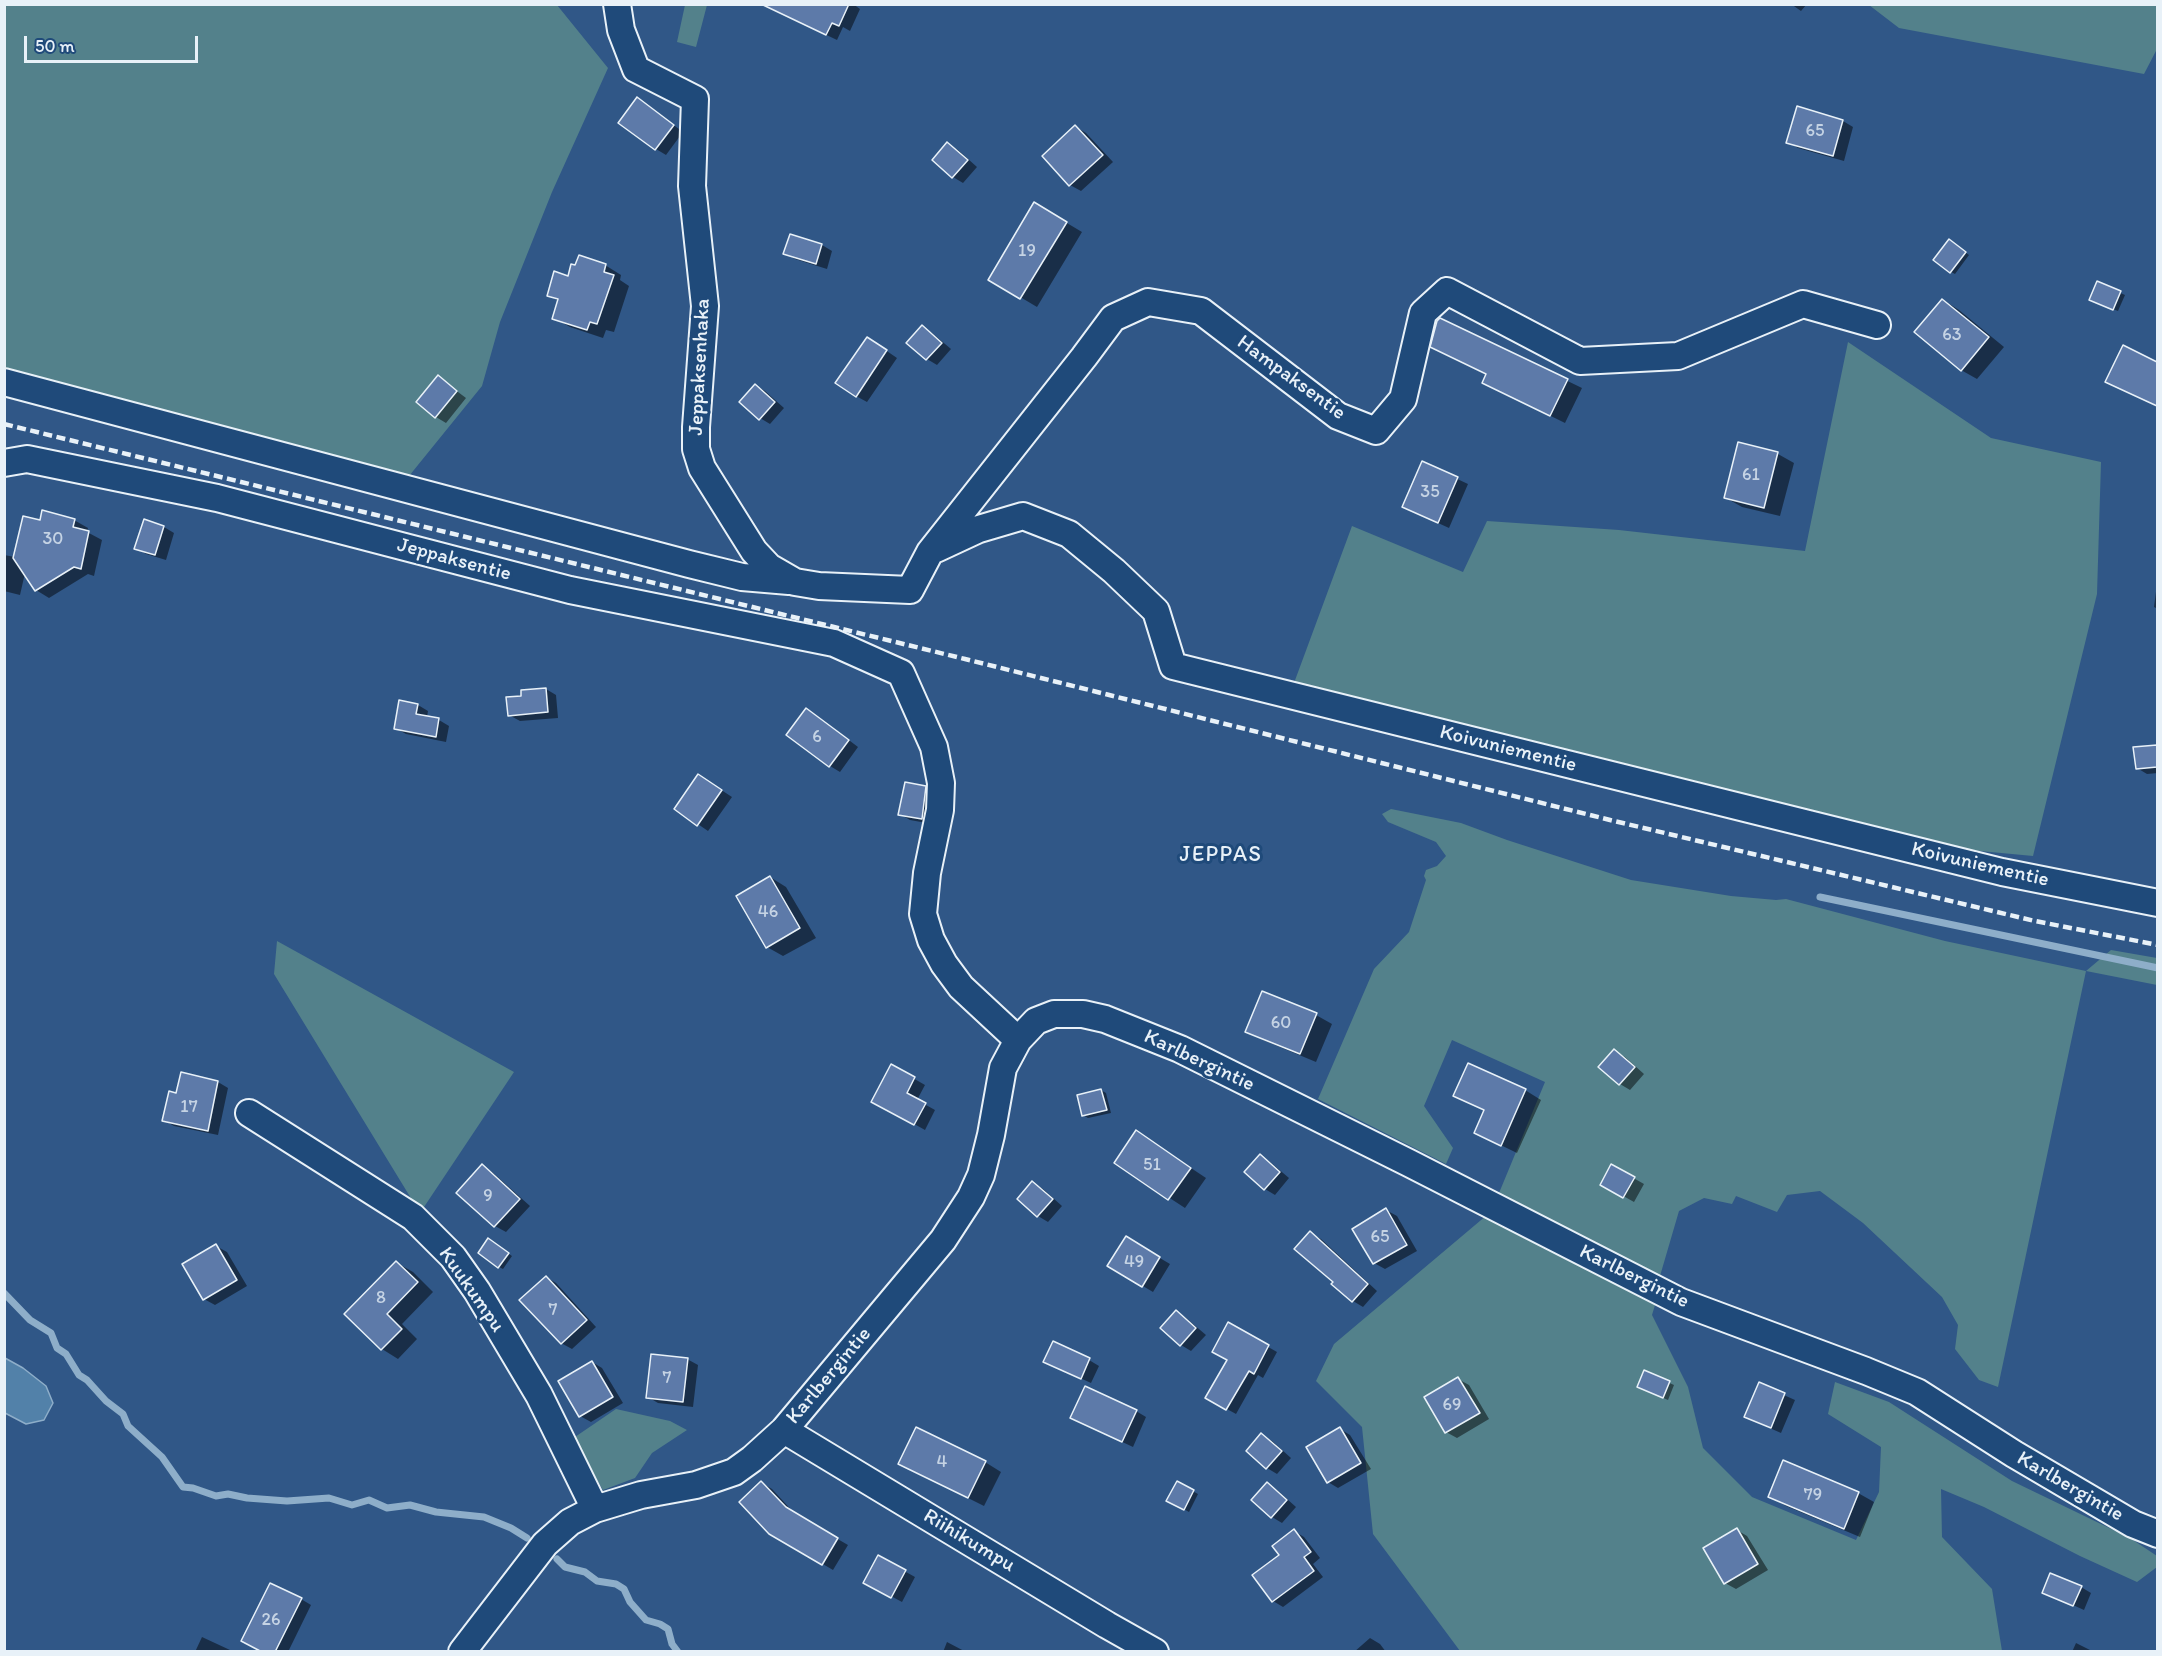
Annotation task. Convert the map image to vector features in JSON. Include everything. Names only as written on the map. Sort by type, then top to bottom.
[{"type":"street","name":"Jeppaksenhaka","points":[[617,4],[621,30],[636,69],[695,99],[692,186],[705,306],[696,438],[696,448],[702,468],[754,551],[769,567],[795,582],[819,586],[910,590]]},
{"type":"street","name":"Hampaksentie","points":[[910,590],[930,552],[1113,318],[1148,302],[1202,312],[1338,416],[1376,431],[1403,399],[1423,313],[1447,291],[1580,361],[1678,356],[1803,304],[1877,326]]},
{"type":"street","points":[[4,382],[689,564],[742,577],[795,582]]},
{"type":"street","name":"Jeppaksentie","points":[[4,463],[27,459],[217,498],[570,590],[834,644],[901,673],[934,747],[941,783],[940,810],[927,873],[923,914],[931,940],[944,964],[961,987],[1017,1040]]},
{"type":"street","name":"Koivuniementie","points":[[930,552],[979,529],[1023,516],[1069,534],[1114,571],[1156,611],[1173,666],[2002,872],[2157,903]]},
{"type":"street","name":"Karlbergintie","points":[[462,1652],[545,1544],[570,1522],[595,1509],[641,1495],[696,1485],[734,1472],[752,1459],[783,1430],[943,1240],[971,1197],[981,1175],[1003,1068],[1017,1040],[1036,1021],[1054,1014],[1083,1014],[1105,1019],[1180,1049],[1681,1302],[1917,1392],[2014,1455],[2133,1524],[2157,1534]]},
{"type":"street","name":"Kuukumpu","points":[[249,1113],[413,1218],[453,1257],[477,1291],[539,1395],[595,1509]]},
{"type":"street","name":"Riihikumpu","points":[[783,1430],[1155,1652]]},
{"type":"green space","points":[[4,5],[557,5],[608,68],[552,192],[500,322],[482,386],[405,481],[5,371]]},
{"type":"green space","points":[[685,5],[707,5],[696,47],[677,42]]},
{"type":"green space","points":[[1869,5],[2157,5],[2157,49],[2144,74],[1899,28]]},
{"type":"green space","points":[[1848,342],[1991,438],[2101,462],[2097,594],[2033,856],[1959,849],[1294,683],[1352,526],[1463,572],[1487,521],[1619,530],[1805,551]]},
{"type":"green space","points":[[1391,809],[1461,823],[1631,880],[1731,896],[1786,899],[1945,941],[2086,971],[1998,1387],[1979,1380],[1955,1349],[1958,1325],[1942,1297],[1863,1223],[1820,1191],[1787,1195],[1777,1212],[1736,1196],[1732,1204],[1704,1198],[1679,1211],[1660,1276],[1499,1193],[1545,1082],[1452,1040],[1424,1106],[1453,1148],[1446,1164],[1318,1099],[1374,969],[1409,932],[1426,880],[1424,876],[1426,870],[1437,866],[1446,856],[1436,842],[1388,822],[1382,814]]},
{"type":"green space","points":[[277,941],[514,1072],[420,1213],[274,974]]},
{"type":"green space","points":[[2111,950],[2157,958],[2157,985],[2086,971]]},
{"type":"green space","points":[[1487,1215],[1655,1305],[1652,1315],[1688,1387],[1703,1448],[1752,1497],[1856,1540],[1879,1492],[1881,1447],[1828,1414],[1835,1382],[1889,1402],[2012,1481],[2130,1538],[2157,1556],[2157,1567],[2137,1582],[1984,1507],[1941,1489],[1942,1537],[1992,1589],[2002,1651],[1460,1651],[1373,1534],[1362,1427],[1316,1381],[1334,1344]]},
{"type":"green space","points":[[616,1409],[670,1421],[687,1430],[652,1453],[635,1478],[603,1490],[572,1439]]},
{"type":"water","points":[[5,1358],[23,1368],[46,1386],[53,1403],[44,1420],[26,1424],[5,1413]]},
{"type":"building","points":[[761,4],[849,4],[839,26],[832,23],[826,35]]},
{"type":"building","points":[[637,97],[674,125],[655,150],[618,123]]},
{"type":"building","points":[[1797,106],[1843,120],[1833,156],[1786,143]]},
{"type":"building","points":[[1075,125],[1103,155],[1069,186],[1042,156]]},
{"type":"building","points":[[947,142],[968,160],[952,178],[932,160]]},
{"type":"building","points":[[1034,202],[1067,222],[1020,299],[988,280]]},
{"type":"building","points":[[790,234],[822,244],[816,264],[783,254]]},
{"type":"building","points":[[1949,239],[1966,252],[1950,273],[1933,260]]},
{"type":"building","points":[[579,255],[606,264],[604,272],[614,275],[597,324],[590,322],[587,330],[552,319],[558,299],[547,296],[554,271],[568,276],[571,264],[575,265]]},
{"type":"building","points":[[2097,281],[2121,291],[2113,310],[2089,300]]},
{"type":"building","points":[[1942,299],[1989,337],[1961,371],[1914,332]]},
{"type":"building","points":[[1440,318],[1568,379],[1550,416],[1482,383],[1486,374],[1430,347],[1437,321]]},
{"type":"building","points":[[922,325],[942,343],[926,360],[906,343]]},
{"type":"building","points":[[867,337],[887,350],[856,397],[835,383]]},
{"type":"building","points":[[2123,345],[2157,362],[2157,406],[2105,382]]},
{"type":"building","points":[[438,375],[457,391],[435,418],[416,402]]},
{"type":"building","points":[[755,384],[775,402],[759,420],[739,402]]},
{"type":"building","points":[[1738,442],[1778,452],[1764,508],[1724,498]]},
{"type":"building","points":[[1422,461],[1458,477],[1438,523],[1402,507]]},
{"type":"building","points":[[42,510],[75,519],[73,527],[89,531],[81,569],[74,567],[35,591],[13,558],[23,516],[40,520]]},
{"type":"building","points":[[144,519],[164,526],[155,555],[134,549]]},
{"type":"building","points":[[546,688],[548,712],[508,716],[506,697],[521,696],[521,690]]},
{"type":"building","points":[[399,700],[418,704],[416,714],[439,718],[436,737],[394,729]]},
{"type":"building","points":[[806,708],[849,740],[829,767],[786,735]]},
{"type":"building","points":[[2157,745],[2157,767],[2136,769],[2133,747]]},
{"type":"building","points":[[698,774],[722,790],[697,826],[674,809]]},
{"type":"building","points":[[905,782],[926,786],[922,819],[898,815]]},
{"type":"building","points":[[770,876],[800,928],[766,948],[736,896]]},
{"type":"building","points":[[1262,991],[1317,1013],[1300,1054],[1245,1032]]},
{"type":"building","points":[[1614,1049],[1635,1067],[1619,1085],[1598,1067]]},
{"type":"building","points":[[1468,1063],[1526,1089],[1501,1146],[1474,1133],[1484,1110],[1453,1096]]},
{"type":"building","points":[[891,1064],[915,1077],[907,1093],[926,1103],[914,1125],[871,1102]]},
{"type":"building","points":[[181,1072],[218,1081],[208,1131],[162,1121],[169,1091],[176,1093]]},
{"type":"building","points":[[1101,1089],[1107,1110],[1082,1116],[1077,1095]]},
{"type":"building","points":[[1136,1130],[1191,1168],[1168,1200],[1114,1163]]},
{"type":"building","points":[[1260,1154],[1280,1172],[1264,1190],[1244,1172]]},
{"type":"building","points":[[482,1164],[520,1199],[494,1227],[456,1193]]},
{"type":"building","points":[[1611,1164],[1635,1177],[1623,1198],[1600,1185]]},
{"type":"building","points":[[1032,1181],[1053,1199],[1037,1217],[1017,1199]]},
{"type":"building","points":[[1386,1208],[1407,1245],[1373,1264],[1352,1229]]},
{"type":"building","points":[[1310,1231],[1368,1284],[1352,1302],[1331,1284],[1333,1282],[1294,1249]]},
{"type":"building","points":[[1126,1236],[1160,1257],[1142,1287],[1107,1266]]},
{"type":"building","points":[[488,1238],[509,1253],[498,1268],[478,1253]]},
{"type":"building","points":[[216,1244],[237,1280],[203,1300],[182,1264]]},
{"type":"building","points":[[396,1261],[418,1282],[387,1314],[402,1329],[381,1350],[344,1314]]},
{"type":"building","points":[[546,1276],[587,1320],[561,1344],[519,1300]]},
{"type":"building","points":[[1176,1310],[1196,1328],[1180,1346],[1160,1328]]},
{"type":"building","points":[[1228,1322],[1269,1345],[1254,1374],[1249,1371],[1226,1410],[1205,1398],[1227,1360],[1212,1352]]},
{"type":"building","points":[[1053,1341],[1090,1358],[1081,1379],[1043,1362]]},
{"type":"building","points":[[651,1354],[688,1358],[683,1402],[646,1398]]},
{"type":"building","points":[[592,1361],[613,1397],[579,1417],[558,1381]]},
{"type":"building","points":[[1644,1370],[1670,1381],[1663,1398],[1637,1387]]},
{"type":"building","points":[[1458,1377],[1480,1413],[1445,1433],[1424,1397]]},
{"type":"building","points":[[1759,1382],[1785,1393],[1771,1428],[1744,1417]]},
{"type":"building","points":[[1085,1386],[1137,1410],[1122,1442],[1070,1418]]},
{"type":"building","points":[[916,1427],[986,1461],[968,1498],[898,1464]]},
{"type":"building","points":[[1340,1427],[1361,1463],[1327,1483],[1306,1447]]},
{"type":"building","points":[[1261,1433],[1282,1451],[1266,1469],[1246,1451]]},
{"type":"building","points":[[1783,1460],[1859,1492],[1844,1529],[1768,1497]]},
{"type":"building","points":[[761,1481],[786,1507],[838,1538],[822,1565],[769,1534],[739,1502]]},
{"type":"building","points":[[1177,1481],[1194,1490],[1184,1510],[1166,1501]]},
{"type":"building","points":[[1267,1482],[1287,1500],[1271,1518],[1251,1500]]},
{"type":"building","points":[[1737,1528],[1758,1564],[1724,1584],[1703,1548]]},
{"type":"building","points":[[1294,1529],[1311,1552],[1304,1557],[1314,1571],[1272,1602],[1252,1575],[1279,1555],[1272,1546]]},
{"type":"building","points":[[878,1555],[906,1570],[891,1598],[863,1583]]},
{"type":"building","points":[[2050,1573],[2082,1586],[2073,1606],[2042,1593]]},
{"type":"building","points":[[270,1583],[302,1598],[275,1652],[262,1652],[241,1641]]},
{"type":"waterway","points":[[1820,897],[2158,968]]},
{"type":"waterway","points":[[4,1293],[30,1320],[51,1333],[57,1348],[66,1354],[79,1375],[123,1414],[128,1426],[162,1457],[183,1487],[216,1496],[228,1494],[287,1501],[329,1498],[352,1505],[369,1500],[387,1508],[410,1505],[436,1512],[484,1517],[511,1528],[527,1538]]},
{"type":"waterway","points":[[557,1559],[565,1567],[585,1572],[597,1581],[616,1584],[624,1589],[630,1602],[646,1620],[668,1629],[672,1644],[678,1652]]},
{"type":"railway","points":[[4,424],[965,659],[1610,820],[2035,921],[2158,945]]},
{"type":"district","name":"JEPPAS","points":[[1221,855]]}]
